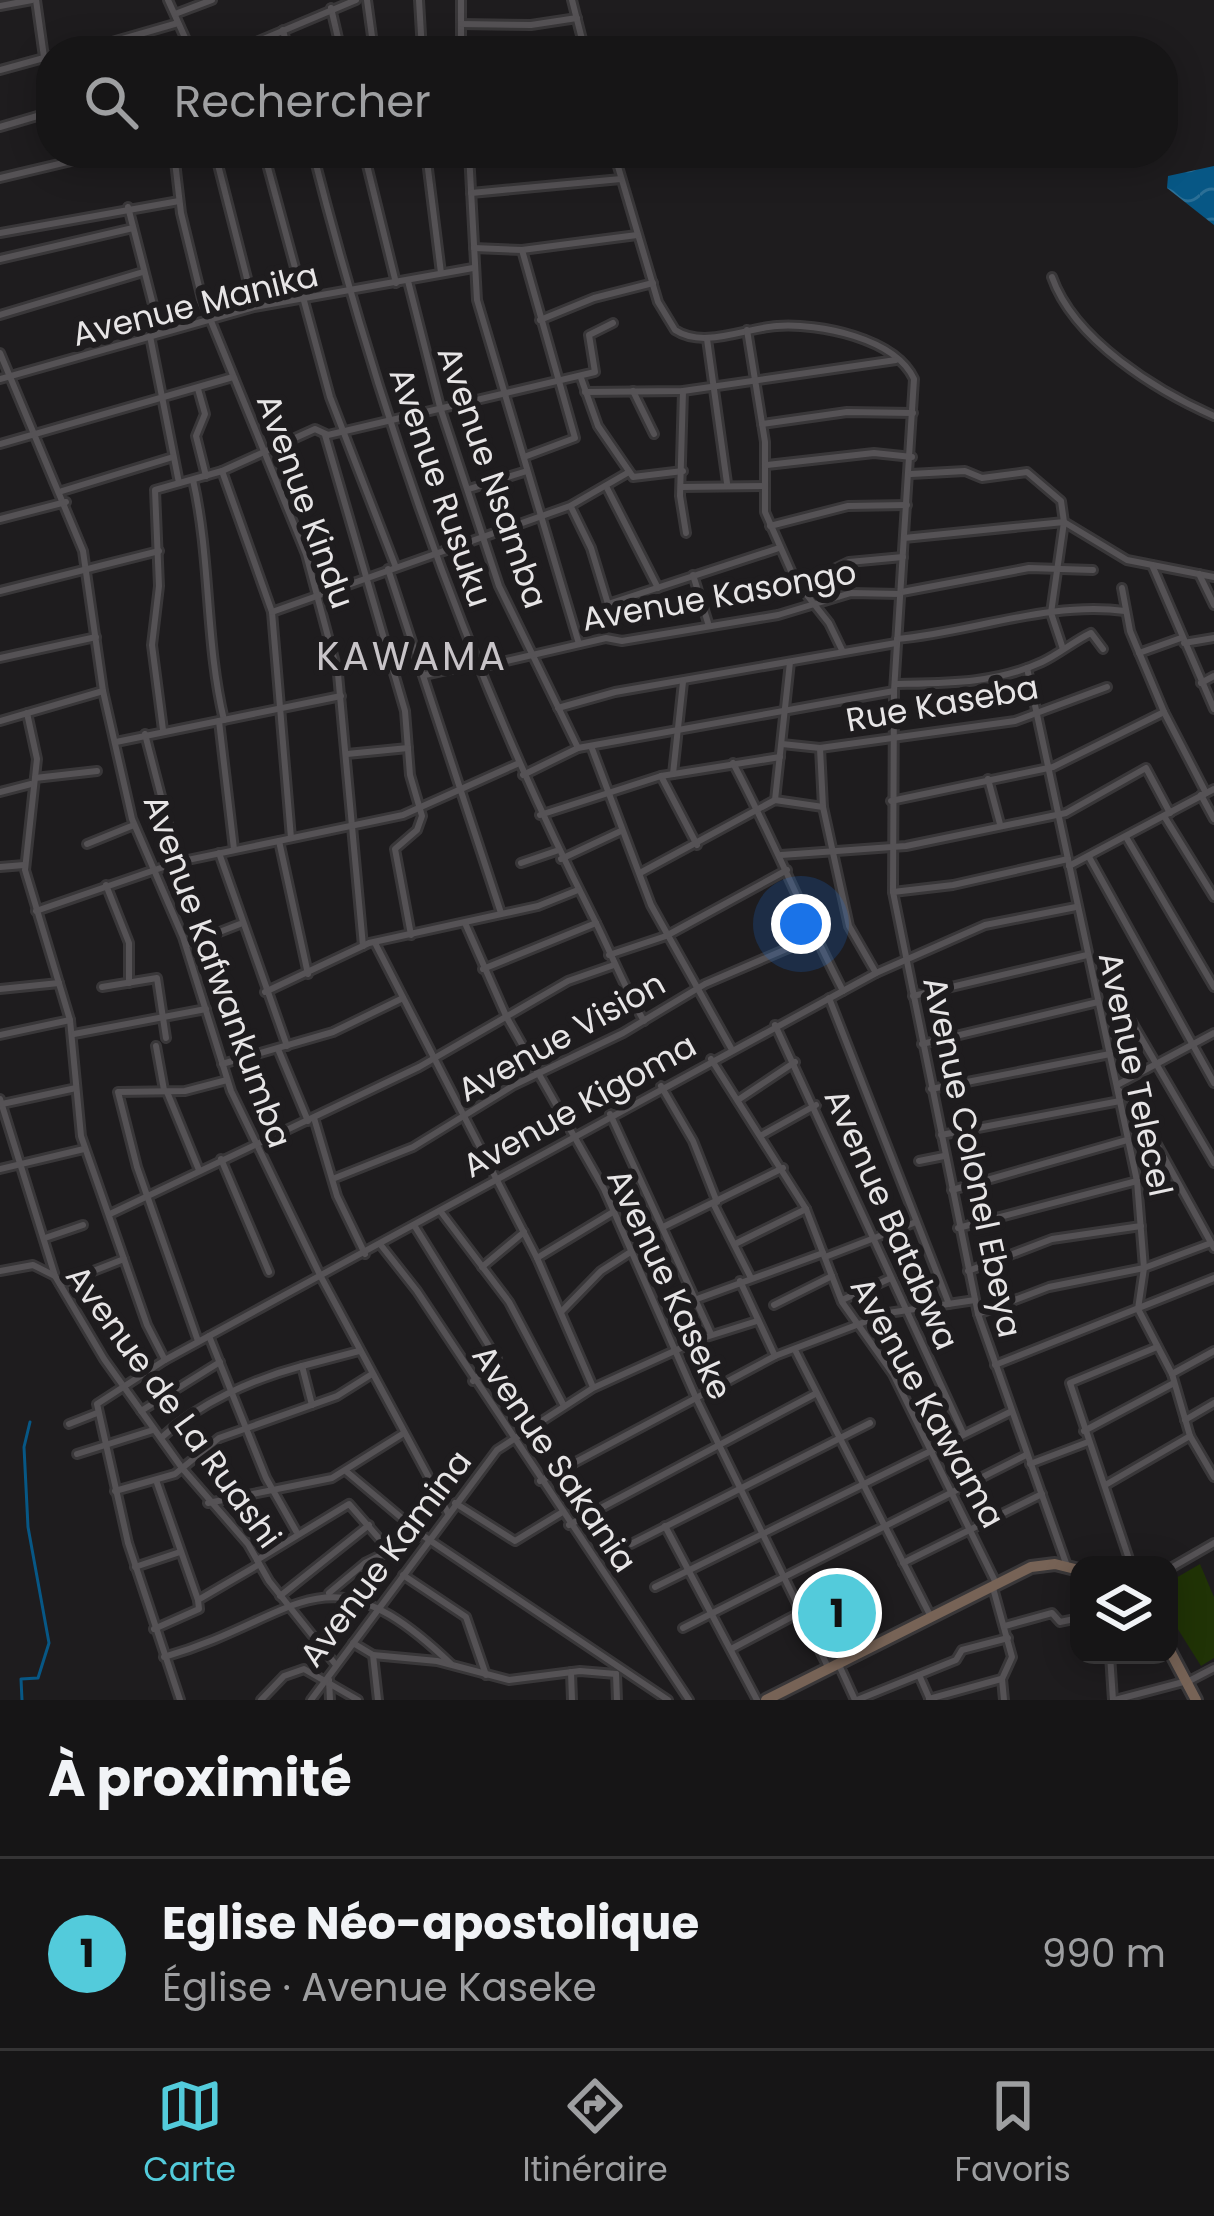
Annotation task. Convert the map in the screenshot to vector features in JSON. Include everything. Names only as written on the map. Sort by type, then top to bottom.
[{"type":"street","points":[[0,6],[34,0],[42,36]]},
{"type":"street","points":[[169,0],[184,36]]},
{"type":"street","points":[[126,36],[176,19],[212,0]]},
{"type":"street","points":[[269,36],[356,0]]},
{"type":"street","points":[[367,0],[372,36]]},
{"type":"street","points":[[419,0],[421,36]]},
{"type":"street","points":[[460,36],[461,0]]},
{"type":"street","points":[[572,0],[582,36]]},
{"type":"street","points":[[331,8],[338,36]]},
{"type":"street","points":[[460,24],[531,26],[577,18]]},
{"type":"street","points":[[283,30],[284,36]]},
{"type":"street","points":[[0,70],[36,60]]},
{"type":"street","points":[[0,127],[36,116]]},
{"type":"street","points":[[0,178],[42,168]]},
{"type":"street","name":"Avenue Kindu","points":[[176,168],[179,201],[210,320],[319,595],[340,696],[362,946]]},
{"type":"street","points":[[218,168],[254,307]]},
{"type":"street","points":[[268,168],[342,429],[501,913]]},
{"type":"street","name":"Avenue Rusuku","points":[[317,168],[389,417],[476,666],[559,855],[644,1021]]},
{"type":"street","points":[[368,168],[396,283]]},
{"type":"street","points":[[428,168],[441,273]]},
{"type":"street","points":[[470,168],[472,268],[579,644]]},
{"type":"street","points":[[618,168],[652,283],[675,330],[707,338],[784,326],[813,330],[869,342],[899,359],[914,379],[915,413],[847,412],[762,424]]},
{"type":"street","points":[[471,194],[621,179]]},
{"type":"street","points":[[0,233],[179,201]]},
{"type":"street","points":[[128,207],[160,333]]},
{"type":"street","points":[[0,259],[133,228]]},
{"type":"street","points":[[472,248],[522,250],[637,235]]},
{"type":"street","points":[[522,250],[574,440],[524,457]]},
{"type":"street","name":"Avenue Manika","points":[[0,379],[254,307],[472,268]]},
{"type":"street","points":[[0,314],[143,272]]},
{"type":"street","points":[[1052,278],[1068,308],[1109,349],[1172,398],[1214,416]]},
{"type":"street","name":"Avenue Nsamba","points":[[407,281],[440,407],[482,533],[530,653],[578,748]]},
{"type":"street","points":[[540,320],[594,298],[652,283]]},
{"type":"street","points":[[326,435],[389,417],[581,378],[598,368],[589,334],[614,323]]},
{"type":"street","points":[[747,330],[762,424],[770,526],[799,586],[842,650]]},
{"type":"street","points":[[150,336],[179,483]]},
{"type":"street","points":[[707,338],[727,483]]},
{"type":"street","name":"Avenue Kafwankumba","points":[[0,353],[62,491],[87,565],[103,691],[134,825],[186,945],[226,1080],[321,1277],[448,1513]]},
{"type":"street","points":[[585,392],[683,391],[899,359]]},
{"type":"street","points":[[0,444],[233,377]]},
{"type":"street","points":[[581,378],[602,433],[629,472],[638,479],[683,470]]},
{"type":"street","points":[[197,388],[205,414],[196,436],[206,476]]},
{"type":"street","points":[[633,391],[654,434]]},
{"type":"street","points":[[683,391],[681,487],[686,533]]},
{"type":"street","name":"Avenue Colonel Ebeya","points":[[915,413],[897,641],[890,846],[893,892],[978,1314],[1010,1412],[1070,1561]]},
{"type":"street","points":[[163,730],[152,645],[159,551],[154,493],[222,471],[317,429],[326,435],[364,578],[402,694],[422,824],[395,849],[411,935]]},
{"type":"street","points":[[766,465],[874,453],[912,457]]},
{"type":"street","points":[[62,491],[174,457]]},
{"type":"street","points":[[469,489],[527,470]]},
{"type":"street","points":[[222,471],[272,612],[291,838]]},
{"type":"street","points":[[911,475],[965,471],[982,478],[1029,473],[1060,501],[1064,522],[1051,614],[1063,649]]},
{"type":"street","points":[[272,612],[482,533],[570,506],[629,472]]},
{"type":"street","points":[[193,480],[210,592],[213,672],[234,850]]},
{"type":"street","points":[[681,487],[764,486]]},
{"type":"street","points":[[607,488],[658,588]]},
{"type":"street","points":[[0,519],[66,502]]},
{"type":"street","points":[[570,506],[591,548],[608,604],[778,548]]},
{"type":"street","points":[[770,526],[848,506],[908,506]]},
{"type":"street","points":[[904,538],[1064,522],[1110,551],[1214,577]]},
{"type":"street","points":[[0,591],[87,565],[159,551]]},
{"type":"street","points":[[799,586],[849,562],[903,557]]},
{"type":"street","name":"Avenue Kasongo","points":[[425,675],[813,606],[851,593],[900,593],[1056,565],[1093,570]]},
{"type":"street","points":[[1152,565],[1214,709]]},
{"type":"street","points":[[1199,574],[1214,605]]},
{"type":"street","points":[[693,575],[709,626]]},
{"type":"street","points":[[1122,588],[1139,653],[1207,792],[1214,818]]},
{"type":"street","points":[[558,708],[683,680],[1051,614],[1091,608],[1126,611]]},
{"type":"street","points":[[523,775],[578,748],[895,688],[965,684],[1027,668],[1091,633],[1103,649]]},
{"type":"street","points":[[0,658],[96,637]]},
{"type":"street","points":[[1139,653],[1214,638]]},
{"type":"street","points":[[775,800],[790,662]]},
{"type":"street","name":"Avenue Telecel","points":[[1027,668],[1137,1181],[1144,1268],[1138,1310]]},
{"type":"street","points":[[1201,683],[1214,676]]},
{"type":"street","points":[[673,774],[683,680]]},
{"type":"street","name":"Rue Kaseba","points":[[782,744],[820,748],[1038,716],[1107,687]]},
{"type":"street","points":[[0,721],[103,691]]},
{"type":"street","points":[[116,742],[340,696]]},
{"type":"street","points":[[891,800],[1048,767],[1164,712]]},
{"type":"street","points":[[27,713],[37,759],[24,865],[73,1034],[84,1149],[165,1360]]},
{"type":"street","points":[[146,734],[178,862]]},
{"type":"street","points":[[591,746],[605,792],[666,936],[731,1048]]},
{"type":"street","points":[[347,754],[408,748]]},
{"type":"street","points":[[820,748],[823,807],[852,937],[877,974]]},
{"type":"street","points":[[540,814],[661,776],[781,758]]},
{"type":"street","points":[[733,763],[781,855],[812,938],[843,991]]},
{"type":"street","points":[[35,911],[178,862],[419,810],[518,764]]},
{"type":"street","points":[[781,855],[890,846],[1058,812],[1100,798],[1149,769],[1167,815],[1214,897]]},
{"type":"street","points":[[0,792],[97,771]]},
{"type":"street","points":[[661,776],[697,845]]},
{"type":"street","points":[[988,779],[1000,824]]},
{"type":"street","points":[[893,892],[952,885],[1089,856],[1207,792]]},
{"type":"street","points":[[640,873],[775,800],[823,807]]},
{"type":"street","points":[[87,844],[134,825]]},
{"type":"street","points":[[520,863],[559,855],[621,831]]},
{"type":"street","points":[[1126,837],[1214,987]]},
{"type":"street","points":[[279,841],[308,974]]},
{"type":"street","points":[[219,853],[282,1047],[335,1178],[341,1207],[365,1254]]},
{"type":"street","points":[[1089,856],[1214,1083]]},
{"type":"street","points":[[0,867],[24,865]]},
{"type":"street","points":[[610,955],[666,936],[787,871]]},
{"type":"street","points":[[106,885],[128,943],[129,983]]},
{"type":"street","points":[[265,992],[362,946],[546,904],[578,890]]},
{"type":"street","name":"Avenue Kigoma","points":[[97,1413],[97,1404],[122,1386],[198,1341],[365,1254],[731,1048],[986,925],[1076,908]]},
{"type":"street","name":"Avenue Kaseke","points":[[465,922],[507,1018],[613,1212],[696,1398],[801,1612],[856,1700]]},
{"type":"street","points":[[186,945],[240,923]]},
{"type":"street","points":[[483,969],[596,923]]},
{"type":"street","name":"Avenue Vision","points":[[335,1178],[413,1147],[697,989],[812,938]]},
{"type":"street","points":[[375,944],[498,1178],[593,1388]]},
{"type":"street","points":[[913,996],[1087,955]]},
{"type":"street","points":[[110,1214],[152,1199],[254,1143],[311,1120],[568,981],[614,965]]},
{"type":"street","points":[[102,987],[157,978],[166,1038]]},
{"type":"street","points":[[0,989],[58,983]]},
{"type":"street","points":[[1112,988],[1214,1162]]},
{"type":"street","points":[[222,1064],[333,1032],[404,998]]},
{"type":"street","points":[[830,998],[949,1304]]},
{"type":"street","points":[[922,1044],[1097,1002]]},
{"type":"street","points":[[73,1034],[206,1010]]},
{"type":"street","points":[[0,1035],[70,1020]]},
{"type":"street","name":"Avenue Batabwa","points":[[776,1025],[963,1433]]},
{"type":"street","points":[[978,1314],[1071,1281],[1144,1268],[1212,1245],[1132,1101],[1117,1088],[1214,1033]]},
{"type":"street","points":[[156,1046],[166,1092],[200,1170]]},
{"type":"street","points":[[931,1089],[1110,1054]]},
{"type":"street","name":"Avenue Kawama","points":[[711,1059],[783,1168],[806,1209],[842,1300],[893,1373],[972,1530],[994,1584],[1008,1638]]},
{"type":"street","points":[[738,1100],[795,1062]]},
{"type":"street","points":[[198,1341],[137,1167],[118,1091],[166,1092],[226,1080]]},
{"type":"street","points":[[661,1087],[693,1141],[751,1278]]},
{"type":"street","points":[[76,1088],[1,1101],[58,1280],[125,1259]]},
{"type":"street","points":[[940,1136],[1120,1101]]},
{"type":"street","points":[[762,1135],[816,1105]]},
{"type":"street","points":[[610,1114],[712,1334]]},
{"type":"street","points":[[0,1138],[13,1135]]},
{"type":"street","points":[[950,1191],[1127,1140]]},
{"type":"street","points":[[0,1169],[84,1149]]},
{"type":"street","points":[[919,1162],[944,1156]]},
{"type":"street","points":[[220,1160],[268,1272]]},
{"type":"street","points":[[663,1227],[783,1168]]},
{"type":"street","points":[[958,1228],[1137,1181]]},
{"type":"street","points":[[735,1244],[806,1209]]},
{"type":"street","points":[[441,1210],[508,1302],[564,1406]]},
{"type":"street","points":[[537,1258],[613,1212]]},
{"type":"street","points":[[697,1299],[916,1222]]},
{"type":"street","points":[[45,1238],[83,1225]]},
{"type":"street","points":[[414,1225],[497,1359],[473,1382]]},
{"type":"street","points":[[968,1271],[1059,1238],[1141,1226]]},
{"type":"street","points":[[482,1267],[524,1232]]},
{"type":"street","name":"Avenue Sakania","points":[[380,1244],[417,1291],[473,1382],[689,1700]]},
{"type":"street","points":[[562,1311],[601,1271],[629,1253]]},
{"type":"street","name":"Avenue de La Ruashi","points":[[0,1270],[33,1265],[58,1280],[122,1386],[208,1503],[239,1532],[280,1596],[336,1665]]},
{"type":"street","points":[[774,1305],[832,1276]]},
{"type":"street","points":[[842,1300],[891,1278]]},
{"type":"street","points":[[994,1366],[1214,1278]]},
{"type":"street","points":[[740,1281],[775,1356]]},
{"type":"street","points":[[540,1480],[775,1356],[905,1309],[975,1300]]},
{"type":"street","points":[[1138,1310],[1173,1379],[1190,1436],[1214,1477]]},
{"type":"street","name":"Avenue Kamina","points":[[311,1700],[426,1537],[488,1459],[593,1388],[712,1334],[758,1321]]},
{"type":"street","points":[[209,1336],[273,1494],[296,1532]]},
{"type":"street","points":[[1128,1556],[1071,1381],[1157,1347]]},
{"type":"street","points":[[161,1438],[192,1413],[232,1394],[302,1366],[360,1350]]},
{"type":"street","points":[[795,1350],[930,1615]]},
{"type":"street","points":[[1084,1431],[1214,1351]]},
{"type":"street","points":[[142,1411],[220,1363]]},
{"type":"street","points":[[302,1366],[312,1405]]},
{"type":"street","points":[[115,1491],[156,1480],[182,1468],[219,1438],[312,1405],[372,1374]]},
{"type":"street","points":[[569,1525],[816,1393]]},
{"type":"street","points":[[1185,1420],[1214,1402]]},
{"type":"street","points":[[656,1587],[1010,1412]]},
{"type":"street","points":[[68,1424],[97,1413],[135,1567],[180,1700]]},
{"type":"street","points":[[631,1544],[871,1424]]},
{"type":"street","points":[[76,1454],[154,1429]]},
{"type":"street","points":[[208,1503],[273,1494],[347,1472],[405,1432]]},
{"type":"street","points":[[1107,1484],[1190,1436]]},
{"type":"street","points":[[683,1628],[952,1493],[1028,1460],[1088,1442]]},
{"type":"street","points":[[347,1472],[426,1537],[616,1670],[668,1700]]},
{"type":"street","points":[[154,1629],[199,1610],[156,1480]]},
{"type":"street","points":[[903,1563],[1042,1494]]},
{"type":"street","points":[[455,1503],[512,1540],[525,1538],[561,1513]]},
{"type":"street","points":[[198,1600],[296,1532],[349,1504],[390,1551]]},
{"type":"street","points":[[280,1596],[369,1525]]},
{"type":"street","points":[[665,1526],[761,1700],[1036,1565],[1070,1568]]},
{"type":"street","points":[[164,1657],[327,1595],[390,1551],[426,1537]]},
{"type":"street","points":[[1178,1564],[1214,1543]]},
{"type":"street","points":[[135,1567],[180,1552]]},
{"type":"street","points":[[403,1575],[466,1616],[486,1675]]},
{"type":"street","points":[[327,1595],[364,1599],[451,1664]]},
{"type":"street","points":[[733,1648],[801,1612]]},
{"type":"street","points":[[1005,1626],[1052,1612],[1061,1622],[1070,1620]]},
{"type":"street","points":[[856,1700],[910,1683],[918,1671],[956,1660],[962,1650],[1008,1638],[1012,1662],[1002,1679],[1004,1700]]},
{"type":"street","points":[[353,1643],[373,1655],[451,1664],[518,1680],[616,1670]]},
{"type":"street","points":[[373,1655],[378,1700]]},
{"type":"street","points":[[1111,1664],[1114,1700],[1187,1682],[1214,1668]]},
{"type":"street","points":[[1177,1664],[1196,1700]]},
{"type":"street","points":[[616,1670],[617,1700]]},
{"type":"street","points":[[261,1700],[290,1672],[314,1671],[358,1700]]},
{"type":"street","points":[[918,1671],[930,1700],[1002,1679]]},
{"type":"street","points":[[571,1672],[572,1700]]},
{"type":"street","points":[[328,1678],[330,1700]]},
{"type":"green space","points":[[1200,1564],[1214,1597],[1214,1658],[1201,1666],[1178,1629],[1178,1577]]},
{"type":"water","points":[[1214,166],[1214,225],[1167,188],[1168,176]]},
{"type":"waterway","points":[[22,1700],[21,1679],[38,1678],[49,1643],[28,1527],[24,1447],[30,1422]]},
{"type":"place","name":"Eglise Néo-apostolique","points":[[837,1613]]},
{"type":"district","name":"KAWAMA","points":[[412,656]]}]
